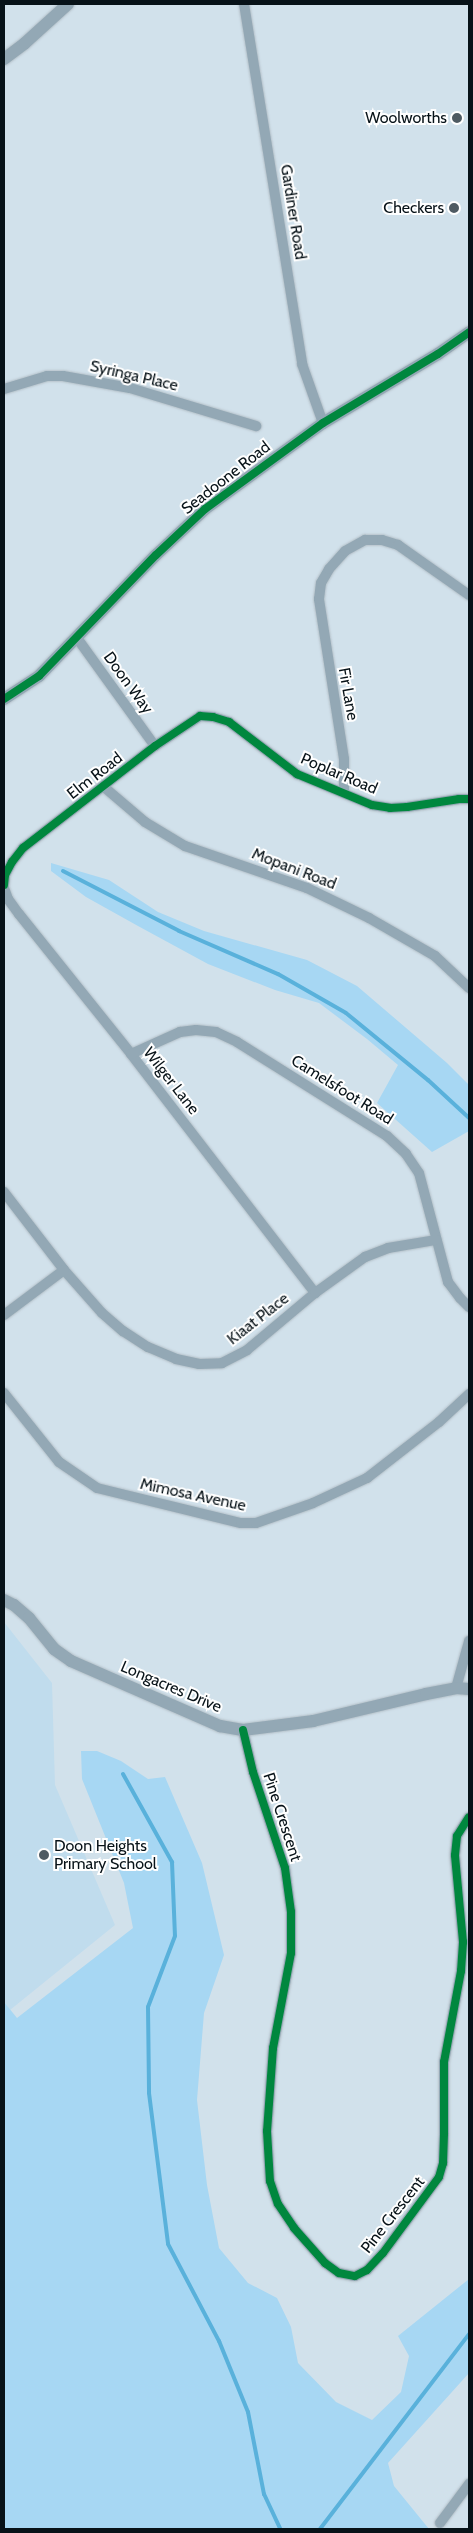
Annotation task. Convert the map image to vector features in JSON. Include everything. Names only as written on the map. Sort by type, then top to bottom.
[{"type":"street","points":[[4,59],[25,43],[68,4]]},
{"type":"street","name":"Gardiner Road","points":[[244,4],[302,364],[323,423]]},
{"type":"street","name":"Seadoone Road","points":[[4,698],[39,676],[156,555],[205,509],[323,423],[362,397],[438,354],[469,332]]},
{"type":"street","name":"Syringa Place","points":[[4,389],[47,376],[63,376],[154,394],[256,426]]},
{"type":"street","name":"Fir Lane","points":[[344,793],[344,759],[319,599],[321,583],[329,569],[345,551],[365,540],[382,540],[398,545],[469,595]]},
{"type":"street","name":"Doon Way","points":[[77,638],[155,746]]},
{"type":"street","name":"Elm Road","points":[[5,874],[23,848],[155,746],[200,716],[213,717]]},
{"type":"street","name":"Poplar Road","points":[[213,717],[229,722],[297,774],[372,805],[390,808],[469,800]]},
{"type":"street","name":"Mopani Road","points":[[104,787],[145,822],[185,846],[307,888],[369,918],[435,956],[469,988]]},
{"type":"street","name":"Wilger Lane","points":[[5,874],[4,887],[8,899],[19,914],[131,1054],[315,1293]]},
{"type":"street","name":"Camelsfoot Road","points":[[131,1054],[180,1032],[196,1030],[216,1032],[237,1042],[387,1136],[406,1154],[419,1173],[448,1282],[469,1307]]},
{"type":"street","name":"Kiaat Place","points":[[4,1192],[64,1270],[96,1307],[123,1331],[148,1347],[176,1359],[199,1364],[222,1363],[247,1350],[315,1293],[365,1257],[388,1248],[436,1240]]},
{"type":"street","points":[[4,1314],[64,1270]]},
{"type":"street","name":"Mimosa Avenue","points":[[4,1393],[59,1462],[77,1477],[96,1488],[241,1523],[256,1523],[313,1503],[367,1478],[439,1422],[469,1394]]},
{"type":"street","name":"Longacres Drive","points":[[4,1600],[14,1605],[29,1618],[54,1648],[71,1662],[220,1726],[243,1730],[313,1721],[463,1689]]},
{"type":"street","points":[[463,1689],[469,1641]]},
{"type":"street","name":"Pine Crescent","points":[[243,1730],[253,1772],[285,1868],[291,1912],[291,1953],[273,2048],[267,2131],[270,2181],[278,2204],[294,2228],[325,2263],[339,2273],[355,2276],[366,2270],[383,2253],[439,2177],[443,2163],[444,2062],[461,1971],[463,1942],[455,1854],[457,1836],[469,1817]]},
{"type":"street","points":[[440,2523],[469,2484]]},
{"type":"shaded area","points":[[51,863],[109,880],[158,912],[204,931],[307,960],[357,986],[447,1063],[469,1085],[469,1131],[432,1152],[377,1103],[398,1065],[367,1039],[319,1003],[275,990],[208,964],[138,926],[86,897],[51,871]]},
{"type":"shaded area","name":"Doon Heights Primary School","points":[[4,1622],[52,1683],[55,1785],[115,1925],[10,2010],[4,2002]]},
{"type":"shaded area","points":[[81,1751],[97,1751],[121,1761],[148,1779],[165,1777],[202,1863],[224,1955],[204,2013],[197,2100],[207,2185],[219,2248],[248,2283],[277,2298],[291,2327],[298,2363],[336,2402],[372,2420],[401,2392],[409,2356],[398,2336],[469,2279],[469,2373],[388,2463],[394,2486],[429,2529],[4,2529],[4,2002],[17,2018],[133,1928],[124,1883],[82,1779]]},
{"type":"waterway","points":[[63,871],[179,931],[278,974],[346,1013],[428,1080],[469,1118]]},
{"type":"waterway","points":[[123,1774],[172,1862],[175,1936],[148,2007],[149,2093],[168,2244],[219,2341],[248,2412],[264,2494],[280,2529]]},
{"type":"waterway","points":[[320,2529],[469,2334]]},
{"type":"cycle path","points":[[4,699],[39,676],[156,555],[205,509],[323,423],[438,354],[469,332]]},
{"type":"cycle path","points":[[4,885],[5,875],[23,848],[155,746],[200,716],[213,717],[229,722],[297,774],[372,805],[390,808],[407,807],[469,799]]},
{"type":"cycle path","points":[[243,1730],[253,1772],[285,1868],[291,1912],[291,1953],[273,2048],[267,2131],[270,2181],[278,2204],[294,2228],[325,2263],[339,2273],[355,2276],[367,2270],[383,2253],[439,2177],[443,2163],[444,2062],[461,1971],[463,1942],[455,1855],[457,1836],[469,1817]]},
{"type":"place","name":"Woolworths","points":[[457,118]]},
{"type":"place","name":"Checkers","points":[[454,208]]},
{"type":"place","name":"Doon Heights Primary School","points":[[44,1855]]}]
